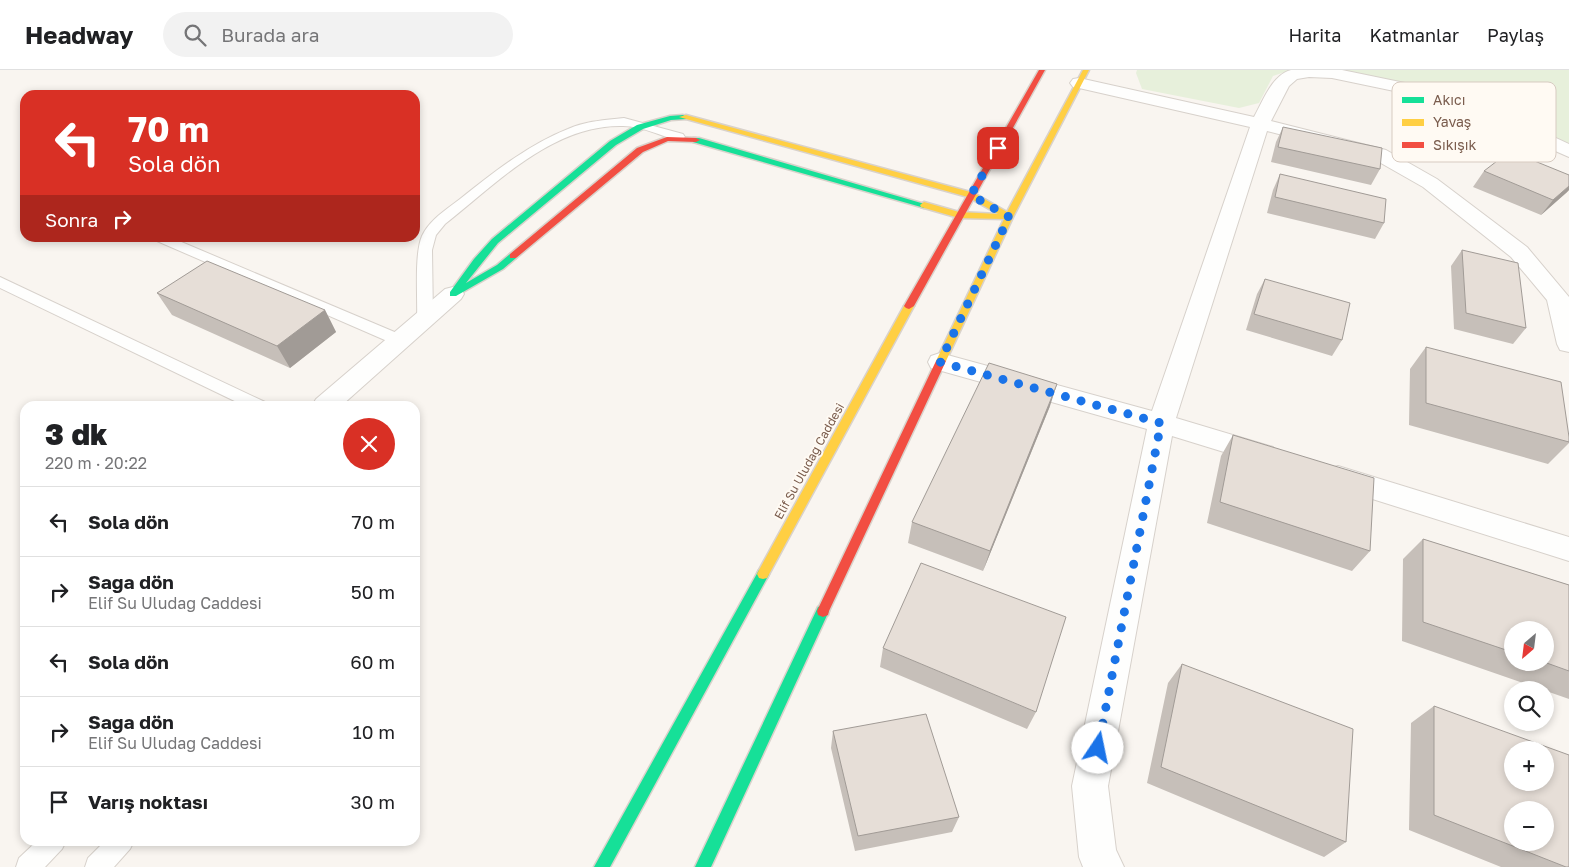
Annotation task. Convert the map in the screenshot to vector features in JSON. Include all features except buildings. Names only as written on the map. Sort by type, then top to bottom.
[{"type":"main road","name":"Elif Su Uludağ Caddesi","points":[[602,867],[959,215],[1042,70]]},
{"type":"main road","points":[[703,867],[1009,217],[1082,76]]},
{"type":"main road","points":[[453,294],[477,261],[495,241],[613,143],[640,127],[670,118],[683,117],[696,120],[971,195],[1009,217]]},
{"type":"main road","points":[[453,294],[500,268],[640,150],[655,142],[679,137],[696,140],[959,215],[1009,217]]},
{"type":"street","points":[[1104,867],[1098,857],[1090,786],[1161,423],[1260,124],[1282,83],[1292,75],[1309,72],[1332,73],[1392,86]]},
{"type":"street","points":[[1082,76],[1379,154],[1392,161]]},
{"type":"street","points":[[1556,145],[1569,151]]},
{"type":"street","points":[[1393,162],[1430,183],[1519,252],[1558,298],[1569,344]]},
{"type":"street","points":[[331,401],[453,294]]},
{"type":"street","points":[[940,362],[1161,423],[1285,461]]},
{"type":"street","points":[[1313,470],[1569,549]]},
{"type":"lane","points":[[425,319],[425,250],[429,235],[440,221],[540,145],[587,126],[605,123],[626,122],[679,137]]},
{"type":"lane","points":[[171,242],[399,340]]},
{"type":"lane","points":[[0,282],[249,401]]},
{"type":"lane","points":[[28,867],[49,846]]},
{"type":"lane","points":[[97,867],[117,846]]},
{"type":"green space","points":[[1137,70],[1291,70],[1273,76],[1259,103],[1239,108],[1142,89],[1136,73]]},
{"type":"green space","points":[[1330,70],[1569,70],[1569,147],[1556,140],[1556,82],[1392,82],[1392,88]]},
{"type":"traffic: fast","points":[[513,256],[500,267],[453,294],[477,261],[495,241],[613,143],[640,127],[670,118],[683,117]]},
{"type":"traffic: fast","points":[[696,140],[924,205]]},
{"type":"traffic: fast","points":[[602,867],[763,574]]},
{"type":"traffic: fast","points":[[703,867],[823,611]]},
{"type":"traffic: slow","points":[[941,361],[1009,217],[1086,70]]},
{"type":"traffic: slow","points":[[683,117],[971,195],[1009,217],[959,215],[924,205]]},
{"type":"traffic: slow","points":[[763,574],[909,306]]},
{"type":"traffic: jam","points":[[909,306],[1042,70]]},
{"type":"traffic: jam","points":[[513,256],[640,150],[667,139],[696,140]]},
{"type":"traffic: jam","points":[[823,611],[941,361]]},
{"type":"route","points":[[998,148],[971,195],[1009,217],[940,362],[1161,423],[1098,748]]}]
